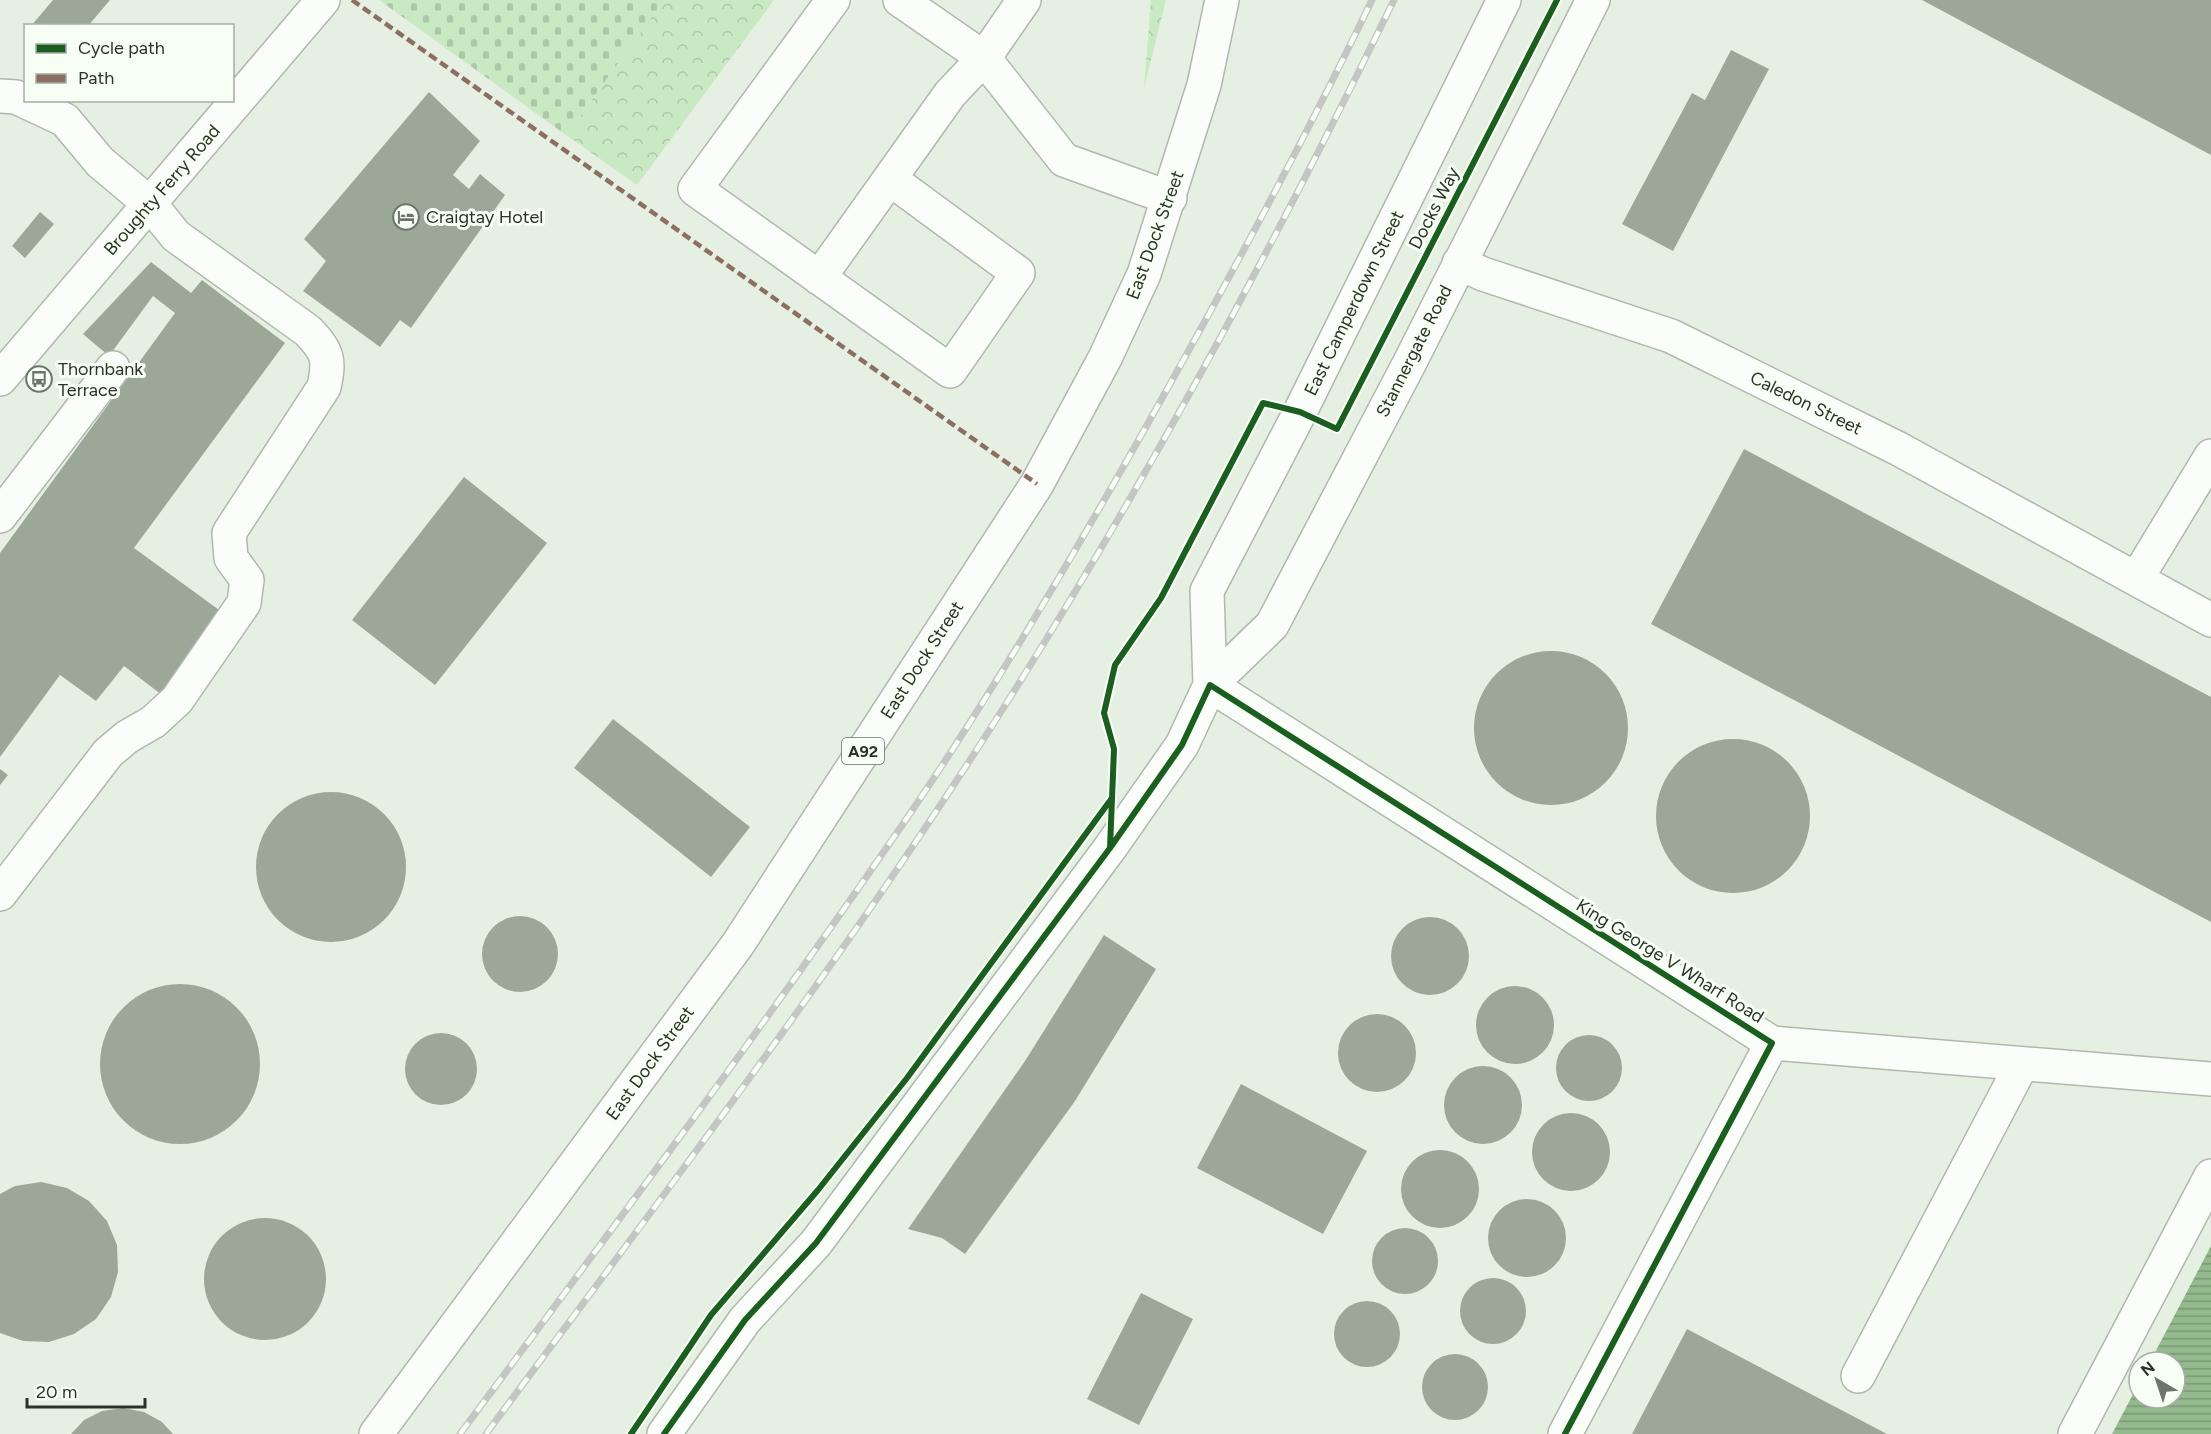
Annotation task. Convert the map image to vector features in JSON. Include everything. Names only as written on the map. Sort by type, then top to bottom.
[{"type":"main road","name":"Broughty Ferry Road","points":[[0,379],[323,0]]},
{"type":"main road","points":[[833,0],[695,189],[950,371],[1018,273],[890,179]]},
{"type":"main road","points":[[900,0],[984,58],[1064,160],[1170,198]]},
{"type":"main road","points":[[819,278],[950,94],[984,58],[1024,0]]},
{"type":"main road","name":"East Dock Street","points":[[376,1434],[738,944],[1036,484],[1106,357],[1144,274],[1204,85],[1222,0]]},
{"type":"main road","name":"East Camperdown Street","points":[[664,1434],[745,1320],[816,1243],[1110,848],[1182,745],[1210,685],[1207,591],[1300,412],[1504,0]]},
{"type":"main road","name":"Stannergate Road","points":[[1210,685],[1272,625],[1593,0]]},
{"type":"main road","points":[[0,96],[16,97],[24,101]]},
{"type":"main road","points":[[0,894],[108,753],[126,737],[153,722],[177,700],[244,603],[247,580],[231,558],[230,533],[324,387],[328,367],[323,346],[308,331],[176,236],[150,204],[100,162],[65,120],[27,102]]},
{"type":"main road","name":"Caledon Street","points":[[1459,263],[1483,274],[1671,336],[1899,449],[2211,620]]},
{"type":"main road","points":[[0,516],[113,368]]},
{"type":"main road","points":[[2137,578],[2211,456]]},
{"type":"main road","name":"King George V Wharf Road","points":[[1210,685],[1772,1043],[2211,1079]]},
{"type":"main road","name":"King George V Wharf Road","points":[[1565,1434],[1772,1043]]},
{"type":"main road","points":[[1858,1376],[2022,1064]]},
{"type":"main road","points":[[2074,1434],[2211,1176]]},
{"type":"green space","points":[[379,0],[664,0],[566,135]]},
{"type":"green space","points":[[664,0],[774,0],[637,185],[566,135]]},
{"type":"green space","points":[[1151,0],[1166,0],[1144,88]]},
{"type":"shaded area","points":[[2211,1246],[2211,1434],[2112,1434],[2127,1406],[2127,1410],[2187,1410],[2187,1350],[2156,1350]]},
{"type":"building","points":[[53,0],[110,0],[90,24],[33,24]]},
{"type":"building","points":[[1922,0],[2211,0],[2211,155]]},
{"type":"building","points":[[1731,50],[1769,69],[1673,251],[1622,224],[1692,93],[1705,100]]},
{"type":"building","name":"Craigtay Hotel","points":[[429,92],[480,141],[453,175],[469,189],[480,174],[505,195],[411,328],[400,320],[380,347],[303,291],[326,261],[304,239]]},
{"type":"building","points":[[40,212],[54,224],[25,258],[12,246]]},
{"type":"building","points":[[151,262],[191,293],[202,280],[285,343],[134,548],[226,615],[166,698],[124,666],[96,701],[60,675],[0,757],[0,553],[175,313],[153,296],[109,356],[83,334]]},
{"type":"building","points":[[1744,449],[2211,697],[2211,922],[1651,624]]},
{"type":"building","points":[[464,477],[547,543],[435,685],[352,620]]},
{"type":"building","points":[[1551,651],[1566,652],[1580,657],[1594,664],[1605,674],[1615,685],[1622,699],[1627,713],[1627,743],[1622,757],[1615,771],[1605,782],[1594,792],[1580,799],[1566,804],[1551,805],[1536,804],[1522,799],[1508,792],[1497,782],[1487,771],[1480,757],[1475,743],[1474,728],[1475,713],[1480,699],[1487,685],[1497,674],[1508,664],[1522,657],[1536,652]]},
{"type":"building","points":[[613,719],[750,827],[711,877],[574,768]]},
{"type":"building","points":[[1733,739],[1748,740],[1762,745],[1776,752],[1787,762],[1797,773],[1804,787],[1809,801],[1809,831],[1804,845],[1797,859],[1787,870],[1776,880],[1762,887],[1748,892],[1733,893],[1718,892],[1704,887],[1690,880],[1679,870],[1669,859],[1662,845],[1657,831],[1656,816],[1657,801],[1662,787],[1669,773],[1679,762],[1690,752],[1704,745],[1718,740]]},
{"type":"building","points":[[0,769],[8,775],[0,785]]},
{"type":"building","points":[[331,792],[360,798],[384,814],[400,838],[406,867],[400,896],[384,920],[360,936],[331,942],[302,936],[278,920],[262,896],[256,867],[262,838],[278,814],[302,798]]},
{"type":"building","points":[[520,916],[534,919],[547,927],[555,940],[558,954],[555,968],[547,981],[534,989],[520,992],[506,989],[493,981],[485,968],[482,954],[485,940],[493,927],[506,919]]},
{"type":"building","points":[[1430,917],[1445,920],[1457,929],[1466,941],[1469,956],[1466,971],[1457,983],[1445,992],[1430,995],[1415,992],[1403,983],[1394,971],[1391,956],[1394,941],[1403,929],[1415,920]]},
{"type":"building","points":[[1104,935],[1156,969],[1075,1101],[965,1254],[942,1238],[908,1229],[1025,1061]]},
{"type":"building","points":[[180,984],[196,985],[211,990],[225,997],[237,1007],[247,1019],[254,1033],[259,1048],[259,1080],[254,1095],[247,1109],[237,1121],[225,1131],[211,1138],[196,1143],[180,1144],[164,1143],[149,1138],[135,1131],[123,1121],[113,1109],[106,1095],[101,1080],[100,1064],[101,1048],[106,1033],[113,1019],[123,1007],[135,997],[149,990],[164,985]]},
{"type":"building","points":[[1515,986],[1530,989],[1542,998],[1551,1010],[1554,1025],[1551,1040],[1542,1052],[1530,1061],[1515,1064],[1500,1061],[1488,1052],[1479,1040],[1476,1025],[1479,1010],[1488,998],[1500,989]]},
{"type":"building","points":[[1377,1014],[1392,1017],[1404,1026],[1413,1038],[1416,1053],[1413,1068],[1404,1080],[1392,1089],[1377,1092],[1362,1089],[1350,1080],[1341,1068],[1338,1053],[1341,1038],[1350,1026],[1362,1017]]},
{"type":"building","points":[[441,1033],[461,1039],[471,1049],[477,1069],[471,1089],[461,1099],[441,1105],[421,1099],[411,1089],[405,1069],[411,1049],[421,1039]]},
{"type":"building","points":[[1589,1035],[1602,1037],[1617,1050],[1622,1068],[1620,1081],[1607,1096],[1589,1101],[1576,1099],[1561,1086],[1556,1068],[1558,1055],[1571,1040]]},
{"type":"building","points":[[1483,1066],[1498,1069],[1510,1078],[1519,1090],[1522,1105],[1519,1120],[1510,1132],[1498,1141],[1483,1144],[1468,1141],[1456,1132],[1447,1120],[1444,1105],[1447,1090],[1456,1078],[1468,1069]]},
{"type":"building","points":[[1241,1084],[1367,1151],[1323,1234],[1197,1168]]},
{"type":"building","points":[[1571,1113],[1586,1116],[1603,1130],[1610,1152],[1607,1167],[1593,1184],[1571,1191],[1556,1188],[1539,1174],[1532,1152],[1535,1137],[1549,1120]]},
{"type":"building","points":[[1440,1150],[1455,1153],[1467,1162],[1476,1174],[1479,1189],[1476,1204],[1467,1216],[1455,1225],[1440,1228],[1425,1225],[1413,1216],[1404,1204],[1401,1189],[1404,1174],[1413,1162],[1425,1153]]},
{"type":"building","points":[[41,1182],[67,1188],[89,1201],[107,1221],[117,1245],[118,1272],[111,1297],[96,1319],[74,1334],[49,1342],[23,1341],[0,1333],[0,1194],[15,1186]]},
{"type":"building","points":[[1527,1199],[1542,1202],[1559,1216],[1566,1238],[1563,1253],[1549,1270],[1527,1277],[1512,1274],[1495,1260],[1488,1238],[1491,1223],[1505,1206]]},
{"type":"building","points":[[265,1218],[288,1223],[308,1236],[321,1256],[326,1279],[321,1302],[308,1322],[288,1335],[265,1340],[242,1335],[222,1322],[209,1302],[204,1279],[209,1256],[222,1236],[242,1223]]},
{"type":"building","points":[[1405,1228],[1417,1231],[1428,1238],[1435,1249],[1438,1261],[1435,1273],[1428,1284],[1417,1291],[1405,1294],[1393,1291],[1382,1284],[1375,1273],[1372,1261],[1375,1249],[1382,1238],[1393,1231]]},
{"type":"building","points":[[1493,1278],[1505,1281],[1516,1288],[1523,1299],[1526,1311],[1523,1323],[1516,1334],[1505,1341],[1493,1344],[1481,1341],[1470,1334],[1463,1323],[1460,1311],[1463,1299],[1470,1288],[1481,1281]]},
{"type":"building","points":[[1141,1293],[1193,1319],[1139,1425],[1087,1399]]},
{"type":"building","points":[[1367,1301],[1379,1304],[1390,1311],[1397,1322],[1400,1334],[1397,1346],[1390,1357],[1379,1364],[1367,1367],[1355,1364],[1344,1357],[1337,1346],[1334,1334],[1337,1322],[1344,1311],[1355,1304]]},
{"type":"building","points":[[1687,1329],[1887,1434],[1632,1434]]},
{"type":"building","points":[[1455,1354],[1467,1357],[1478,1364],[1485,1375],[1488,1387],[1485,1399],[1478,1410],[1467,1417],[1455,1420],[1443,1417],[1432,1410],[1425,1399],[1422,1387],[1425,1375],[1432,1364],[1443,1357]]},
{"type":"building","points":[[123,1408],[144,1412],[162,1422],[173,1434],[71,1434],[84,1420],[102,1411]]},
{"type":"railway","points":[[460,1434],[798,974],[907,818],[973,718],[1067,565],[1127,461],[1240,257],[1372,0]]},
{"type":"railway","points":[[486,1434],[821,978],[950,791],[1011,696],[1114,526],[1212,353],[1305,178],[1394,0]]},
{"type":"marked path","points":[[352,0],[1037,484]]},
{"type":"cycle path","name":"Docks Way","points":[[1110,848],[1114,749],[1104,713],[1115,665],[1161,598],[1263,403],[1300,412],[1337,429],[1557,0]]},
{"type":"cycle path","points":[[664,1434],[745,1320],[816,1243],[1110,848],[1182,745],[1210,685],[1772,1043],[1565,1434]]},
{"type":"cycle path","points":[[631,1434],[711,1315],[818,1190],[907,1078],[1112,798]]},
{"type":"place","name":"Craigtay Hotel","points":[[406,217]]},
{"type":"place","name":"Thornbank Terrace","points":[[39,379]]}]
